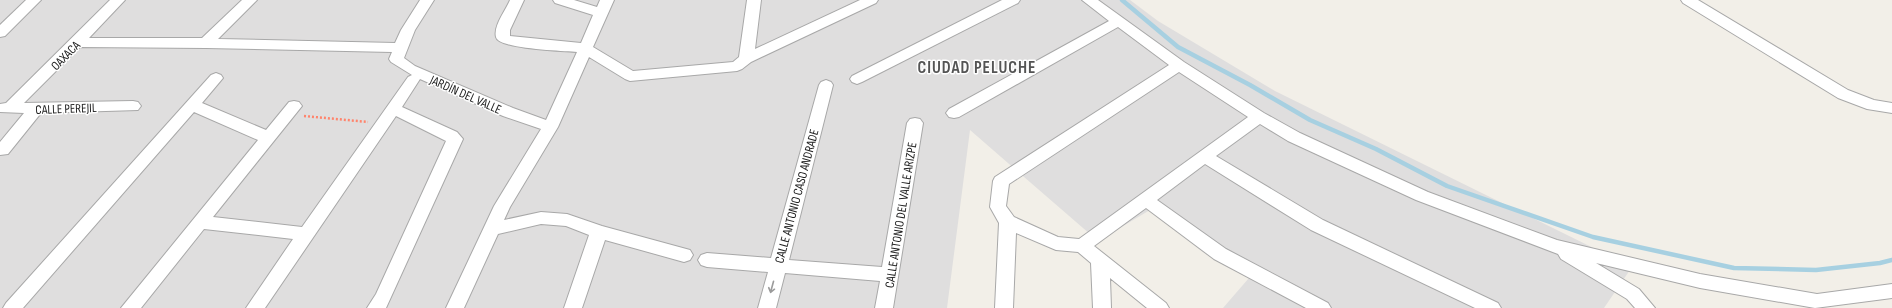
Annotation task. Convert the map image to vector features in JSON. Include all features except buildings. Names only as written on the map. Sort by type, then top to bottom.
[{"type":"street","points":[[0,33],[34,0]]},
{"type":"street","name":"OAXACA","points":[[5,108],[78,42],[118,0]]},
{"type":"street","points":[[206,43],[250,0]]},
{"type":"street","points":[[78,42],[206,43],[400,48],[408,30],[427,0]]},
{"type":"street","points":[[513,0],[503,30],[503,38],[510,41],[585,48],[630,76],[737,66],[746,59],[871,0]]},
{"type":"street","points":[[560,0],[600,13]]},
{"type":"street","points":[[454,308],[502,206],[550,127],[607,0]]},
{"type":"street","points":[[746,59],[754,0]]},
{"type":"street","points":[[857,79],[1013,0]]},
{"type":"street","points":[[1089,0],[1179,65],[1259,117],[1294,137],[1422,196],[1555,246],[1700,281],[1818,301],[1892,291]]},
{"type":"street","points":[[1688,0],[1843,94],[1872,104],[1892,108]]},
{"type":"street","points":[[954,113],[1119,21]]},
{"type":"street","name":"JARDÍN DEL VALLE","points":[[400,48],[396,58],[410,69],[508,112],[550,127]]},
{"type":"street","points":[[1160,308],[1082,246],[1056,243],[1008,222],[998,207],[1001,181],[1179,65]]},
{"type":"street","points":[[12,308],[216,78]]},
{"type":"street","points":[[254,308],[413,80]]},
{"type":"street","name":"CALLE ANTONIO CASO ANDRADE","points":[[767,308],[826,85]]},
{"type":"street","points":[[192,105],[269,138]]},
{"type":"street","name":"CALLE PEREJIL","points":[[5,108],[36,109],[133,106]]},
{"type":"street","points":[[2,150],[36,109]]},
{"type":"street","points":[[130,308],[291,110]]},
{"type":"street","points":[[376,308],[383,298],[455,139],[451,136],[389,116]]},
{"type":"street","points":[[1082,246],[1259,117]]},
{"type":"street","name":"CALLE ANTONIO DEL VALLE ARIZPE","points":[[884,308],[915,122]]},
{"type":"street","points":[[1204,156],[1317,225],[1492,308]]},
{"type":"street","points":[[1146,200],[1220,254],[1322,308]]},
{"type":"street","points":[[492,229],[541,218],[567,220],[599,232],[684,256]]},
{"type":"street","points":[[200,222],[307,234]]},
{"type":"street","points":[[1004,308],[1008,222]]},
{"type":"street","points":[[574,308],[599,232]]},
{"type":"street","points":[[1555,246],[1633,294],[1646,308]]},
{"type":"street","points":[[706,260],[890,275]]},
{"type":"street","points":[[1100,261],[1102,308]]},
{"type":"path","points":[[291,110],[389,116]]},
{"type":"shaded area","points":[[0,0],[1130,0],[1158,21],[1275,91],[1632,267],[1604,308],[1223,308],[1255,271],[1150,210],[1098,241],[970,130],[947,308],[0,308]]},
{"type":"waterway","points":[[1122,0],[1178,47],[1250,85],[1310,120],[1376,149],[1447,186],[1593,237],[1734,268],[1816,270],[1880,263],[1892,260]]},
{"type":"district","name":"CIUDAD PELUCHE","points":[[977,67]]}]
